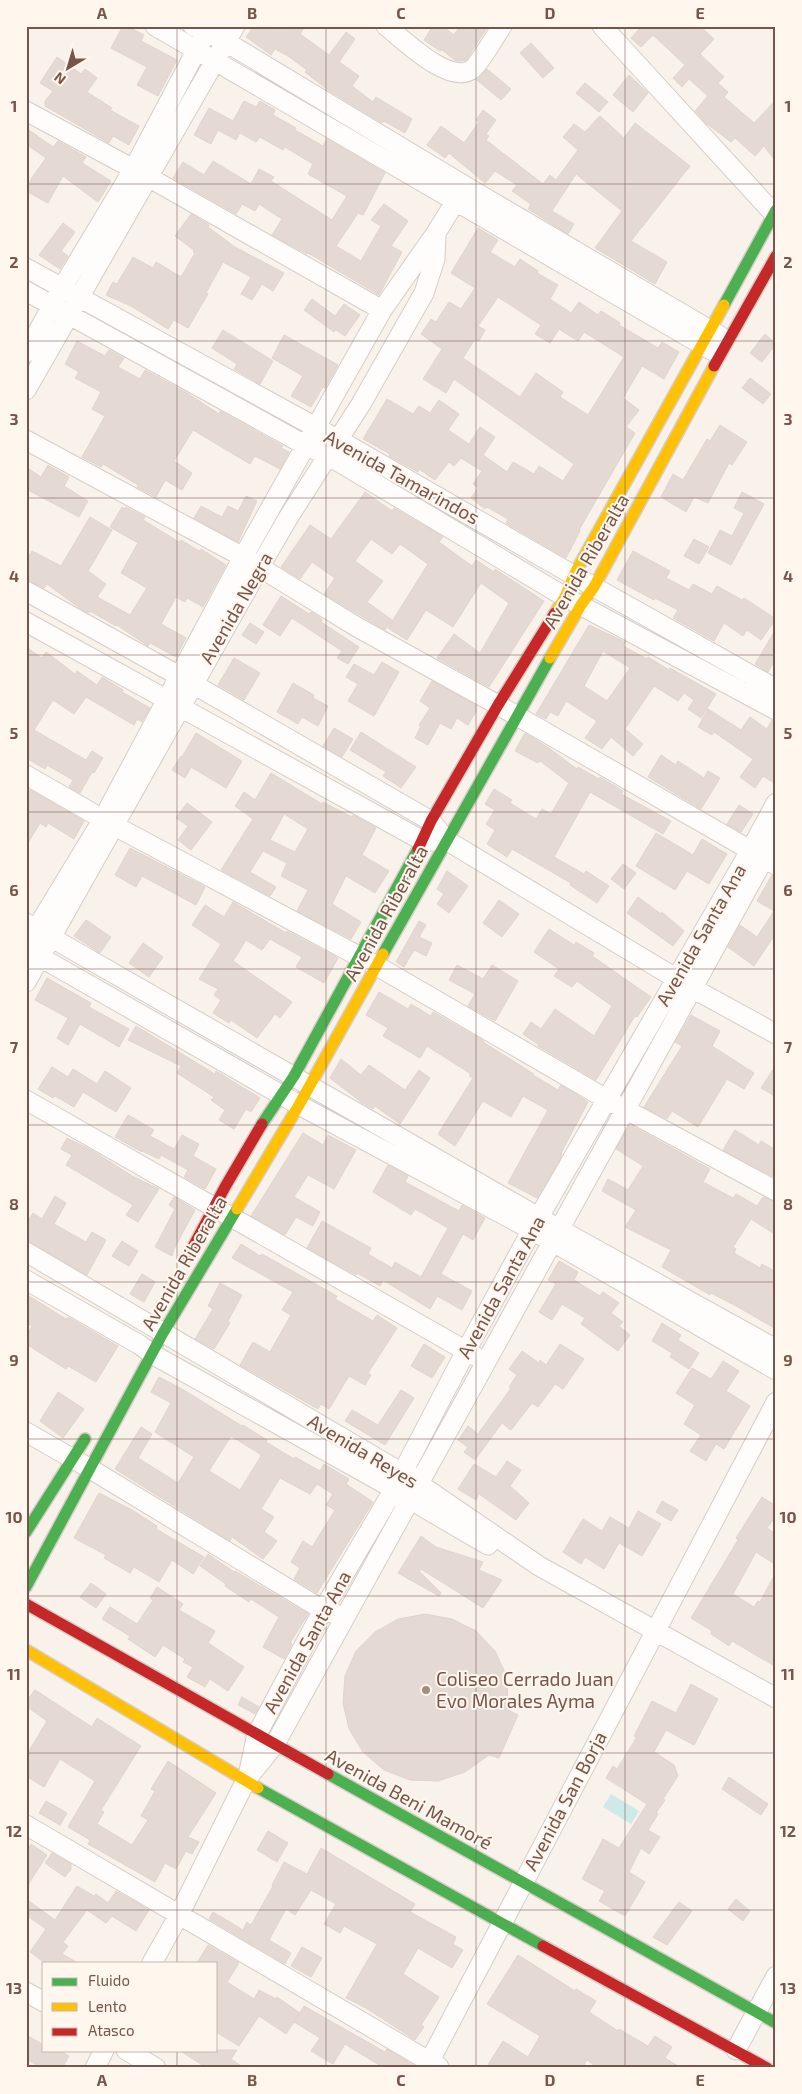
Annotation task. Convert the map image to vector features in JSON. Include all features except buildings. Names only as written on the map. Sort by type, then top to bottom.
[{"type":"street","points":[[155,26],[461,194],[724,348]]},
{"type":"street","points":[[386,26],[443,70],[458,73],[471,70],[502,26]]},
{"type":"street","points":[[602,26],[775,213]]},
{"type":"street","points":[[141,174],[197,49],[203,28],[231,34],[461,194]]},
{"type":"street","points":[[26,390],[61,310],[71,292],[141,174],[231,34]]},
{"type":"street","points":[[26,111],[382,310]]},
{"type":"street","name":"Avenida Negra","points":[[26,982],[31,951],[38,929],[109,823],[187,681],[243,558],[314,428],[382,310],[461,194]]},
{"type":"street","name":"Avenida Riberalta","points":[[183,1265],[214,1206],[280,1094],[302,1080],[377,966],[516,717],[573,601],[574,575],[775,213]]},
{"type":"street","name":"Avenida Negra","points":[[187,681],[259,568],[288,518],[334,448],[424,293],[435,259],[436,232]]},
{"type":"street","name":"Avenida Riberalta","points":[[26,1587],[81,1464],[142,1350],[231,1217],[299,1106],[302,1080],[359,958],[431,821],[498,705],[573,601],[594,587],[776,256]]},
{"type":"street","name":"Avenida Tamarindos","points":[[26,268],[314,428],[334,448],[573,601],[776,710]]},
{"type":"street","name":"Avenida Tamarindos","points":[[26,291],[305,445],[334,448],[574,575],[776,689]]},
{"type":"street","points":[[26,353],[61,310]]},
{"type":"street","points":[[26,440],[243,558],[356,627],[498,705],[763,858]]},
{"type":"street","points":[[26,591],[431,821],[446,840],[692,988],[776,1034]]},
{"type":"street","points":[[26,622],[422,841],[446,840]]},
{"type":"street","points":[[26,775],[109,823],[377,966],[608,1100],[776,1191]]},
{"type":"street","name":"Avenida Santa Ana","points":[[246,1780],[257,1734],[323,1610],[398,1481],[466,1351],[536,1224],[608,1100],[675,978],[763,858],[776,803]]},
{"type":"street","name":"Avenida Santa Ana","points":[[153,1962],[179,1915],[246,1780],[275,1744],[776,837]]},
{"type":"street","points":[[38,929],[302,1080],[536,1224]]},
{"type":"street","points":[[31,951],[299,1106],[536,1224],[776,1349]]},
{"type":"street","points":[[26,1100],[487,1363]]},
{"type":"street","points":[[556,1235],[776,1370]]},
{"type":"street","name":"Avenida Reyes","points":[[26,1252],[157,1325],[398,1481],[401,1498],[415,1492],[652,1635],[776,1707]]},
{"type":"street","name":"Avenida Reyes","points":[[26,1280],[142,1350],[398,1481]]},
{"type":"street","name":"Avenida San Borja","points":[[432,2066],[523,1882],[776,1402]]},
{"type":"street","name":"Avenida Riberalta","points":[[26,1532],[81,1464],[92,1426]]},
{"type":"street","points":[[26,1432],[323,1610],[345,1617]]},
{"type":"street","name":"Avenida Beni Mamoré","points":[[26,1604],[776,2023]]},
{"type":"street","name":"Avenida Reyes","points":[[652,1635],[776,1698]]},
{"type":"street","points":[[26,1650],[215,1764],[503,1924],[736,2050],[760,2066]]},
{"type":"street","points":[[26,1824],[432,2066]]},
{"type":"street","points":[[736,2050],[776,1976]]},
{"type":"street","points":[[26,1992],[42,2001]]},
{"type":"street","points":[[95,2068],[103,2052]]},
{"type":"street","points":[[129,2052],[156,2068]]},
{"type":"water","points":[[611,1794],[639,1811],[631,1824],[603,1807]]},
{"type":"traffic: fast","points":[[724,305],[776,210]]},
{"type":"traffic: fast","points":[[383,954],[550,658]]},
{"type":"traffic: fast","points":[[262,1124],[294,1076],[418,849]]},
{"type":"traffic: fast","points":[[26,1587],[163,1333],[237,1209]]},
{"type":"traffic: fast","points":[[26,1532],[85,1439]]},
{"type":"traffic: fast","points":[[328,1774],[776,2023]]},
{"type":"traffic: fast","points":[[258,1788],[543,1946]]},
{"type":"traffic: slow","points":[[555,613],[565,597],[574,575],[724,305]]},
{"type":"traffic: slow","points":[[550,658],[581,605],[594,587],[714,366]]},
{"type":"traffic: slow","points":[[237,1209],[299,1105],[383,954]]},
{"type":"traffic: slow","points":[[26,1650],[258,1788]]},
{"type":"traffic: jam","points":[[714,366],[776,256]]},
{"type":"traffic: jam","points":[[418,849],[431,821],[498,705],[555,613]]},
{"type":"traffic: jam","points":[[188,1256],[262,1124]]},
{"type":"traffic: jam","points":[[26,1604],[328,1774]]},
{"type":"traffic: jam","points":[[543,1946],[767,2068]]},
{"type":"place","name":"Coliseo Cerrado Juan Evo Morales Ayma","points":[[426,1690]]}]
